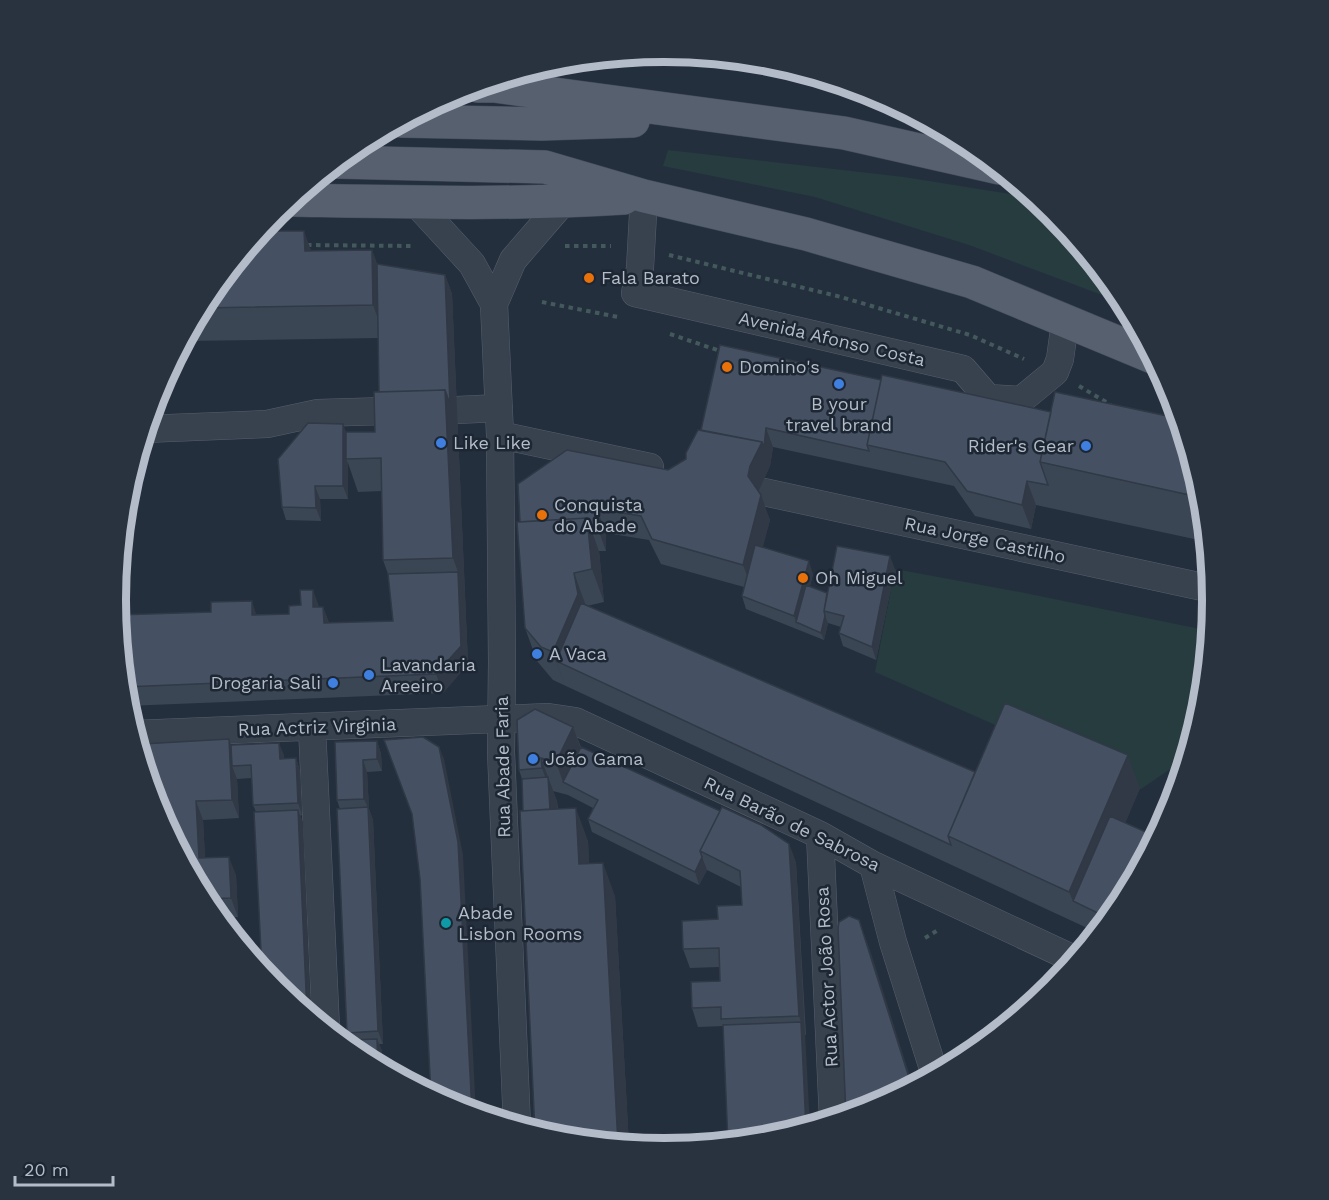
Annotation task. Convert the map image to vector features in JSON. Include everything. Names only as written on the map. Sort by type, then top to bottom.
[{"type":"main road","points":[[501,87],[844,133],[979,163]]},
{"type":"main road","points":[[418,121],[542,124],[724,118]]},
{"type":"main road","points":[[351,162],[545,167],[644,196],[806,234],[972,282],[1142,353]]},
{"type":"main road","points":[[303,201],[563,202],[644,196]]},
{"type":"street","name":"Avenida Afonso Costa","points":[[644,196],[640,268],[635,294],[963,369],[988,398],[1021,400],[1055,372],[1060,359],[1065,322]]},
{"type":"street","name":"Rua Abade Faria","points":[[415,202],[472,264],[494,304],[500,435],[502,662],[500,719],[517,1118]]},
{"type":"street","name":"Rua Abade Faria","points":[[494,304],[513,260],[563,202]]},
{"type":"street","points":[[457,410],[499,408]]},
{"type":"street","points":[[154,429],[267,424],[318,413],[386,411]]},
{"type":"street","points":[[500,435],[673,472]]},
{"type":"street","name":"Rua Jorge Castilho","points":[[759,490],[1203,587]]},
{"type":"street","name":"Rua Barão de Sabrosa","points":[[500,719],[548,717],[575,721],[820,835],[873,865],[1068,956]]},
{"type":"street","name":"Rua Actriz Virginia","points":[[143,734],[500,719]]},
{"type":"street","points":[[312,727],[325,1018]]},
{"type":"street","name":"Rua Actor João Rosa","points":[[820,835],[833,1112]]},
{"type":"street","points":[[873,865],[893,942],[932,1067]]},
{"type":"path","points":[[542,302],[628,319]]},
{"type":"path","points":[[661,331],[726,353]]},
{"type":"path","points":[[925,938],[938,930]]},
{"type":"green space","points":[[668,150],[904,177],[1021,196],[1069,245],[1110,298],[969,245],[815,197],[663,166]]},
{"type":"green space","points":[[895,569],[1202,629],[1193,705],[1177,765],[1141,789],[875,672]]},
{"type":"building","points":[[273,231],[304,231],[305,251],[372,250],[373,305],[213,308],[237,272]]},
{"type":"building","points":[[377,264],[445,275],[450,404],[445,390],[379,392]]},
{"type":"building","points":[[720,345],[881,380],[867,445],[869,451],[766,428],[764,447],[762,442],[701,430]]},
{"type":"building","points":[[882,375],[1051,412],[1040,462],[1048,485],[1027,481],[1022,505],[967,491],[945,462],[867,445]]},
{"type":"building","points":[[445,390],[453,558],[383,560],[381,458],[346,459],[346,432],[375,432],[374,392]]},
{"type":"building","points":[[1055,392],[1170,417],[1185,461],[1193,496],[1040,462]]},
{"type":"building","points":[[308,423],[343,424],[343,486],[315,486],[316,508],[282,507],[278,459]]},
{"type":"building","points":[[698,430],[762,442],[750,466],[748,476],[761,495],[743,565],[652,539],[641,516],[597,509],[597,526],[590,527],[587,518],[520,522],[518,484],[567,450],[668,470],[686,459],[686,453]]},
{"type":"building","points":[[587,518],[592,569],[574,573],[578,594],[553,652],[541,647],[525,628],[517,522]]},
{"type":"building","points":[[755,545],[809,561],[794,616],[742,596]]},
{"type":"building","points":[[837,546],[890,556],[872,647],[839,633],[844,616],[824,611]]},
{"type":"building","points":[[458,572],[461,646],[436,674],[133,687],[126,615],[211,612],[211,602],[252,601],[252,615],[289,614],[289,606],[301,605],[300,590],[313,590],[313,607],[323,607],[324,623],[393,621],[388,574]]},
{"type":"building","points":[[806,585],[827,593],[821,633],[796,622]]},
{"type":"building","points":[[581,603],[975,772],[948,836],[951,845],[556,661]]},
{"type":"building","points":[[1005,703],[1128,755],[1069,892],[948,836]]},
{"type":"building","points":[[535,709],[573,727],[556,762],[541,758],[542,768],[519,770],[517,720]]},
{"type":"building","points":[[423,737],[439,747],[458,842],[472,1103],[430,1085],[420,879],[412,814],[384,740]]},
{"type":"building","points":[[229,739],[232,800],[196,801],[199,858],[229,857],[231,898],[217,899],[198,869],[167,806],[146,744]]},
{"type":"building","points":[[377,741],[377,759],[363,760],[364,799],[337,800],[335,742]]},
{"type":"building","points":[[279,743],[280,759],[296,758],[298,803],[253,805],[251,765],[232,766],[231,745]]},
{"type":"building","points":[[581,747],[720,811],[700,851],[702,857],[695,872],[588,819],[598,800],[563,782]]},
{"type":"building","points":[[548,777],[550,809],[523,811],[522,779]]},
{"type":"building","points":[[368,807],[378,1031],[347,1033],[337,809]]},
{"type":"building","points":[[722,807],[761,825],[789,844],[799,1016],[721,1019],[721,1007],[692,1008],[691,982],[720,981],[719,948],[683,949],[682,921],[718,919],[717,906],[742,905],[740,871],[700,851]]},
{"type":"building","points":[[576,808],[579,864],[603,863],[618,1136],[594,1134],[535,1122],[520,811]]},
{"type":"building","points":[[298,810],[307,1003],[261,956],[254,812]]},
{"type":"building","points":[[1110,816],[1149,833],[1131,869],[1101,915],[1073,901]]},
{"type":"building","points":[[849,916],[859,920],[910,1079],[846,1107],[838,928],[839,922]]},
{"type":"building","points":[[801,1022],[806,1120],[728,1135],[723,1025]]},
{"type":"building","points":[[377,1039],[378,1056],[365,1048],[354,1040]]},
{"type":"place","name":"Fala Barato","points":[[589,278]]},
{"type":"place","name":"Domino's","points":[[727,367]]},
{"type":"place","name":"B your travel brand","points":[[839,384]]},
{"type":"place","name":"Like Like","points":[[441,443]]},
{"type":"place","name":"Rider's Gear","points":[[1086,446]]},
{"type":"place","name":"Conquista do Abade","points":[[542,515]]},
{"type":"place","name":"Oh Miguel","points":[[803,578]]},
{"type":"place","name":"A Vaca","points":[[537,654]]},
{"type":"place","name":"Lavandaria Areeiro","points":[[369,675]]},
{"type":"place","name":"Drogaria Sali","points":[[333,683]]},
{"type":"place","name":"João Gama","points":[[533,759]]},
{"type":"place","name":"Abade Lisbon Rooms","points":[[446,923]]}]
